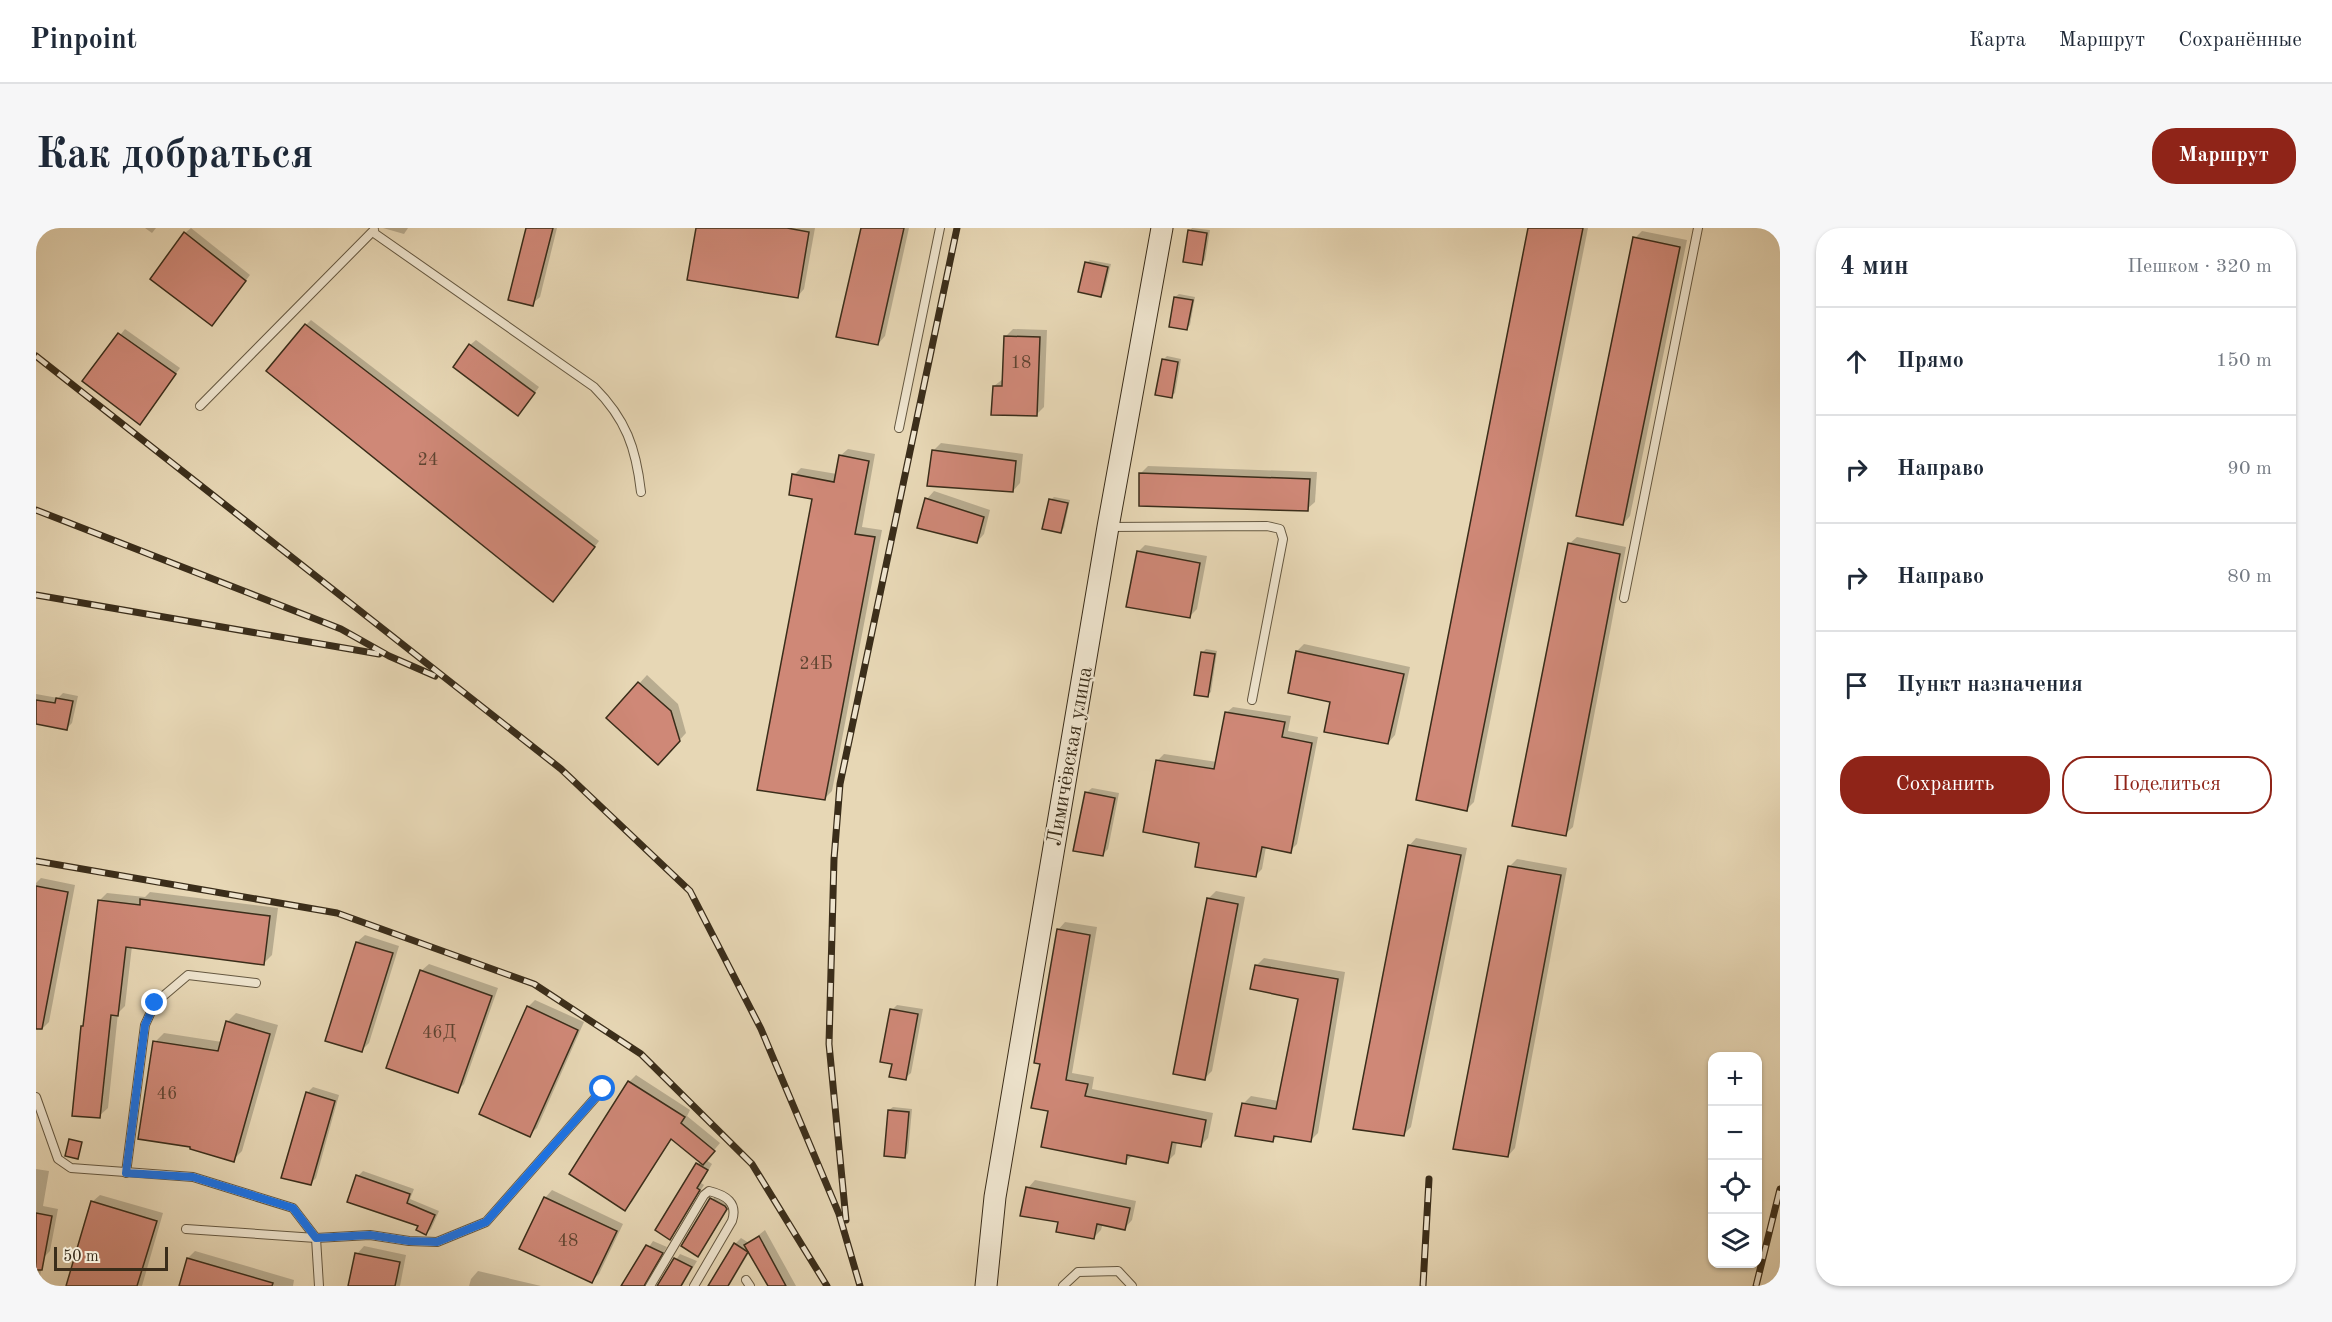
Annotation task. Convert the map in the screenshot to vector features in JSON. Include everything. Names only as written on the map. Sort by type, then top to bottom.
[{"type":"main road","name":"Лимичёвская улица","points":[[986,1286],[995,1197],[1108,527],[1162,228]]},
{"type":"lane","points":[[899,428],[940,228]]},
{"type":"lane","points":[[1624,598],[1698,228]]},
{"type":"lane","points":[[200,406],[374,230],[594,387],[612,406],[629,436],[637,460],[641,492]]},
{"type":"lane","points":[[1108,527],[1267,526],[1280,529],[1283,539],[1252,700]]},
{"type":"lane","points":[[126,1173],[145,1025],[155,1003],[188,975],[256,983]]},
{"type":"lane","points":[[186,1229],[316,1238],[370,1235],[409,1241],[437,1242],[486,1222],[603,1089]]},
{"type":"lane","points":[[36,1097],[58,1159],[71,1168],[193,1177],[293,1208],[316,1238],[319,1286]]},
{"type":"lane","points":[[650,1286],[704,1195],[709,1191],[718,1193],[731,1202],[735,1212],[694,1286]]},
{"type":"lane","points":[[1063,1286],[1078,1272],[1108,1271],[1118,1271],[1132,1286]]},
{"type":"building","points":[[526,228],[553,228],[533,306],[508,300]]},
{"type":"building","points":[[696,228],[787,228],[809,232],[798,298],[687,280]]},
{"type":"building","points":[[861,228],[904,228],[878,345],[836,337]]},
{"type":"building","points":[[1528,228],[1583,228],[1467,811],[1416,800]]},
{"type":"building","points":[[1188,230],[1207,233],[1202,265],[1183,262]]},
{"type":"building","points":[[184,232],[246,281],[212,326],[150,279]]},
{"type":"building","points":[[1633,237],[1680,247],[1623,525],[1576,516]]},
{"type":"building","points":[[1085,262],[1108,267],[1101,297],[1078,292]]},
{"type":"building","points":[[1174,297],[1193,300],[1187,330],[1169,327]]},
{"type":"building","points":[[305,324],[595,547],[553,602],[266,371]]},
{"type":"building","points":[[118,333],[176,374],[140,425],[82,381]]},
{"type":"building","points":[[1004,336],[1040,337],[1037,416],[991,415],[993,386],[1002,386]]},
{"type":"building","points":[[469,344],[535,393],[518,416],[453,367]]},
{"type":"building","points":[[1162,359],[1178,362],[1172,398],[1155,395]]},
{"type":"building","points":[[932,450],[1016,461],[1013,492],[927,486]]},
{"type":"building","points":[[839,455],[869,461],[855,534],[875,537],[825,800],[757,790],[812,499],[789,495],[792,474],[834,482]]},
{"type":"building","points":[[1139,473],[1310,479],[1308,511],[1139,506]]},
{"type":"building","points":[[925,498],[984,517],[977,543],[917,528]]},
{"type":"building","points":[[1049,499],[1068,503],[1061,533],[1042,529]]},
{"type":"building","points":[[1568,543],[1620,554],[1566,836],[1512,826]]},
{"type":"building","points":[[1137,551],[1200,563],[1190,618],[1126,607]]},
{"type":"building","points":[[1296,651],[1404,674],[1388,744],[1324,732],[1330,702],[1288,693]]},
{"type":"building","points":[[1201,652],[1215,654],[1208,697],[1194,695]]},
{"type":"building","points":[[638,682],[671,711],[680,741],[658,765],[606,718]]},
{"type":"building","points":[[56,698],[73,701],[67,730],[36,724],[36,700],[55,703]]},
{"type":"building","points":[[1225,712],[1285,722],[1282,737],[1312,743],[1291,853],[1262,847],[1256,877],[1195,867],[1199,843],[1143,832],[1156,760],[1214,769]]},
{"type":"building","points":[[1085,792],[1115,798],[1103,856],[1073,851]]},
{"type":"building","points":[[1408,845],[1461,855],[1404,1136],[1353,1129]]},
{"type":"building","points":[[1508,866],[1561,875],[1508,1157],[1453,1149]]},
{"type":"building","points":[[36,886],[68,892],[42,1029],[36,1029]]},
{"type":"building","points":[[1207,898],[1238,904],[1205,1080],[1173,1074]]},
{"type":"building","points":[[140,899],[270,916],[264,965],[126,947],[118,1016],[111,1015],[100,1118],[72,1116],[81,1026],[83,1026],[98,900],[140,905]]},
{"type":"building","points":[[1057,929],[1090,935],[1066,1080],[1088,1084],[1085,1096],[1206,1120],[1201,1147],[1172,1142],[1168,1163],[1127,1155],[1126,1164],[1041,1147],[1048,1111],[1031,1108],[1040,1064],[1034,1063]]},
{"type":"building","points":[[356,942],[393,953],[362,1052],[325,1041]]},
{"type":"building","points":[[1255,965],[1338,979],[1311,1142],[1274,1136],[1273,1142],[1235,1136],[1242,1103],[1276,1109],[1298,999],[1250,989]]},
{"type":"building","points":[[420,970],[492,996],[458,1093],[386,1068]]},
{"type":"building","points":[[527,1006],[578,1030],[530,1137],[479,1114]]},
{"type":"building","points":[[890,1009],[918,1014],[906,1080],[889,1077],[892,1064],[880,1062]]},
{"type":"building","points":[[226,1021],[270,1034],[234,1162],[190,1149],[190,1147],[138,1139],[153,1041],[218,1051]]},
{"type":"building","points":[[628,1081],[685,1117],[681,1123],[715,1151],[703,1165],[671,1139],[625,1211],[569,1174]]},
{"type":"building","points":[[306,1092],[335,1101],[311,1185],[281,1178]]},
{"type":"building","points":[[888,1110],[909,1112],[905,1158],[884,1156]]},
{"type":"building","points":[[69,1139],[82,1142],[78,1159],[65,1156]]},
{"type":"building","points":[[696,1163],[708,1170],[697,1188],[700,1190],[670,1240],[655,1230]]},
{"type":"building","points":[[356,1175],[410,1194],[407,1203],[435,1215],[426,1235],[416,1230],[418,1226],[347,1202]]},
{"type":"building","points":[[1026,1187],[1130,1208],[1125,1230],[1097,1224],[1094,1239],[1056,1232],[1058,1222],[1020,1216]]},
{"type":"building","points":[[544,1197],[617,1231],[592,1283],[519,1249]]},
{"type":"building","points":[[710,1198],[727,1209],[698,1257],[681,1246]]},
{"type":"building","points":[[91,1201],[157,1221],[137,1286],[66,1286]]},
{"type":"building","points":[[36,1213],[52,1216],[42,1270],[36,1270]]},
{"type":"building","points":[[759,1236],[786,1286],[768,1286],[744,1245]]},
{"type":"building","points":[[734,1243],[748,1252],[728,1286],[708,1286]]},
{"type":"building","points":[[646,1245],[663,1253],[644,1286],[621,1286]]},
{"type":"building","points":[[355,1253],[400,1262],[395,1286],[348,1286]]},
{"type":"building","points":[[187,1258],[273,1283],[272,1286],[179,1286]]},
{"type":"building","points":[[674,1258],[692,1267],[681,1286],[657,1286]]},
{"type":"railway","points":[[846,1220],[829,1044],[834,859],[840,784],[957,228]]},
{"type":"railway","points":[[36,356],[561,769],[690,891],[761,1029],[839,1214],[860,1286]]},
{"type":"railway","points":[[36,510],[341,629],[389,656],[435,676]]},
{"type":"railway","points":[[36,595],[379,654]]},
{"type":"railway","points":[[36,861],[337,913],[534,984],[641,1054],[752,1164],[827,1286]]},
{"type":"railway","points":[[1423,1286],[1429,1179]]},
{"type":"railway","points":[[1756,1286],[1780,1189]]},
{"type":"route","points":[[155,1003],[145,1025],[126,1173],[193,1177],[293,1208],[316,1238],[370,1235],[409,1241],[437,1242],[486,1222],[603,1089]]}]
